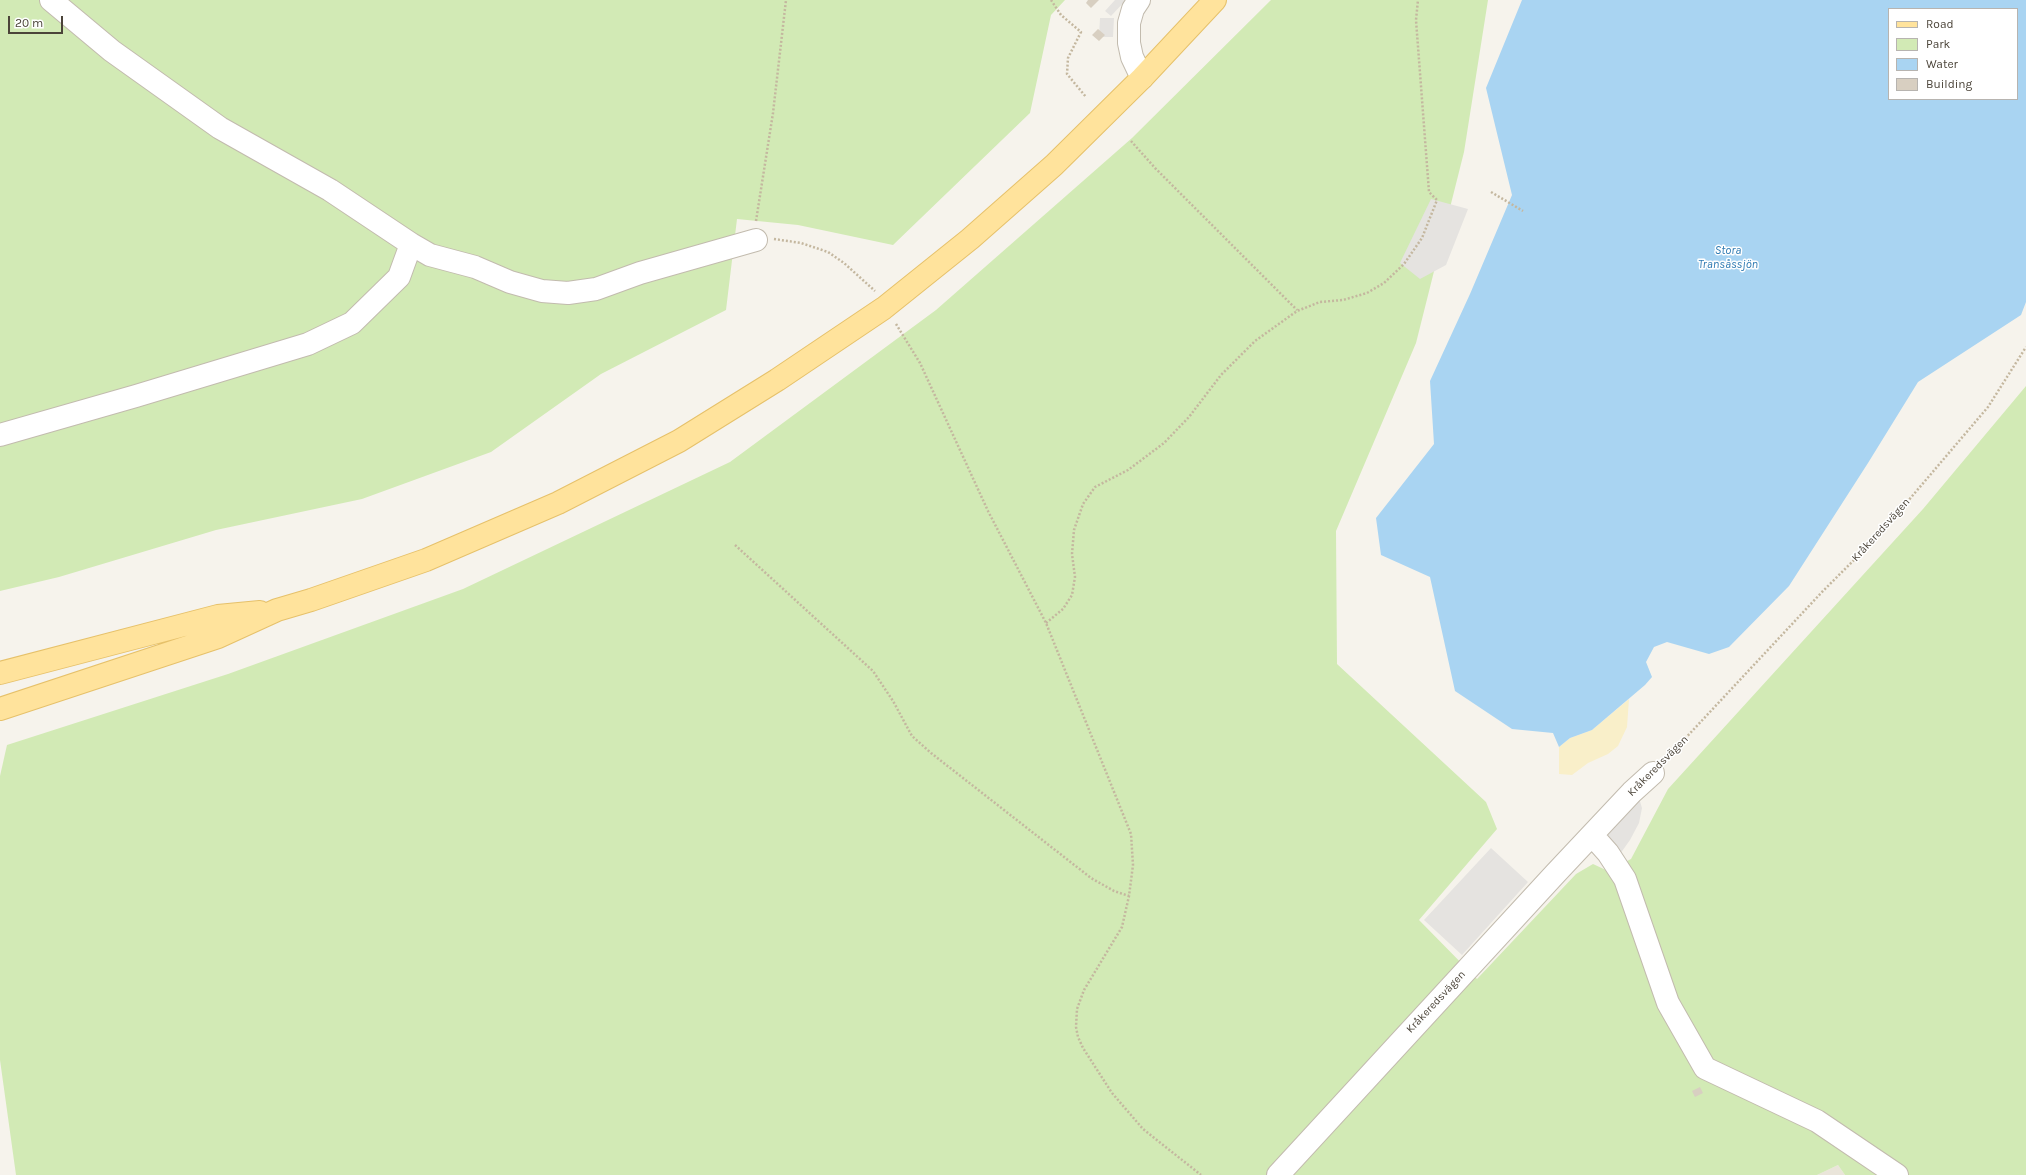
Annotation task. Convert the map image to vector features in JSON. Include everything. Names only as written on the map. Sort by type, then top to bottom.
[{"type":"main road","points":[[0,709],[218,637],[277,610],[311,600],[426,560],[558,503],[679,441],[777,380],[884,308],[970,239],[1054,165],[1142,78],[1216,0]]},
{"type":"main road","points":[[0,673],[218,616],[277,610]]},
{"type":"main road","points":[[0,719],[38,697]]},
{"type":"street","points":[[51,0],[112,51],[220,128],[330,190],[430,255],[475,267],[510,282],[542,291],[568,293],[596,289],[654,269],[756,240]]},
{"type":"street","points":[[1139,0],[1133,8],[1129,23],[1129,43],[1132,57],[1142,78]]},
{"type":"street","points":[[0,435],[308,344],[352,323],[400,277],[411,244]]},
{"type":"street","name":"Kråkeredsvägen","points":[[1278,1175],[1632,792],[1653,773]]},
{"type":"street","points":[[1592,835],[1608,853],[1625,879],[1668,1003],[1705,1068],[1817,1121],[1896,1175]]},
{"type":"path","points":[[756,240],[754,229],[761,198],[773,113],[786,0]]},
{"type":"path","points":[[1051,0],[1061,15],[1081,32],[1068,58],[1067,74],[1086,97]]},
{"type":"path","points":[[1046,623],[1063,609],[1072,595],[1075,577],[1072,554],[1074,530],[1083,504],[1095,487],[1128,470],[1164,443],[1189,417],[1221,375],[1255,341],[1297,310],[1320,302],[1343,300],[1366,293],[1384,283],[1404,264],[1422,238],[1437,200],[1429,192],[1416,20],[1418,0]]},
{"type":"path","points":[[1131,141],[1155,168],[1297,310]]},
{"type":"path","points":[[1491,192],[1522,211]]},
{"type":"path","points":[[782,239],[802,243],[828,252],[844,263],[874,290],[920,363],[988,511],[1046,623],[1131,834],[1133,865],[1129,896],[1122,927],[1084,990],[1077,1010],[1076,1027],[1082,1048],[1099,1071],[1112,1093],[1143,1129],[1201,1175]]},
{"type":"path","name":"Kråkeredsvägen","points":[[1653,773],[1822,592],[1879,535],[1988,407],[2026,347]]},
{"type":"path","points":[[735,545],[873,671],[893,701],[912,736],[931,753],[1091,878],[1114,891],[1129,896]]},
{"type":"shaded area","points":[[1115,0],[1126,0],[1111,16],[1105,11]]},
{"type":"shaded area","points":[[1100,18],[1114,18],[1113,37],[1099,37]]},
{"type":"shaded area","points":[[1431,199],[1468,209],[1446,265],[1420,279],[1400,263]]},
{"type":"shaded area","points":[[1639,798],[1642,808],[1639,823],[1630,840],[1620,854],[1606,833]]},
{"type":"shaded area","points":[[1491,848],[1528,882],[1462,955],[1424,920]]},
{"type":"shaded area","points":[[1838,1165],[1845,1175],[1817,1175]]},
{"type":"green space","points":[[0,0],[1065,0],[1051,15],[1030,113],[893,245],[798,225],[737,219],[726,310],[601,374],[491,452],[362,499],[216,530],[59,577],[0,591]]},
{"type":"green space","points":[[1271,0],[1488,0],[1464,152],[1416,343],[1336,531],[1337,664],[1486,802],[1497,829],[1419,920],[1477,979],[1576,874],[1593,864],[1608,871],[1631,859],[1668,789],[1923,509],[2026,386],[2026,1175],[1845,1175],[1838,1165],[1817,1175],[16,1175],[0,1060],[0,776],[7,745],[228,674],[463,589],[730,462],[936,310],[1132,138]]},
{"type":"sand","points":[[1629,699],[1627,727],[1618,746],[1608,754],[1588,763],[1572,775],[1559,774],[1559,747],[1570,738],[1592,730]]},
{"type":"water","name":"Stora Transåssjön","points":[[1522,0],[2026,0],[2026,302],[2021,315],[1918,382],[1789,586],[1729,647],[1709,654],[1667,642],[1654,647],[1646,662],[1652,677],[1645,685],[1592,730],[1570,738],[1559,747],[1553,733],[1512,729],[1455,691],[1430,577],[1381,555],[1376,518],[1434,444],[1430,381],[1470,294],[1512,195],[1486,88]]},
{"type":"building","points":[[1088,0],[1099,0],[1091,8],[1086,3]]},
{"type":"building","points":[[1098,29],[1105,35],[1099,41],[1092,35]]},
{"type":"building","points":[[1700,1087],[1703,1093],[1695,1097],[1692,1091]]}]
